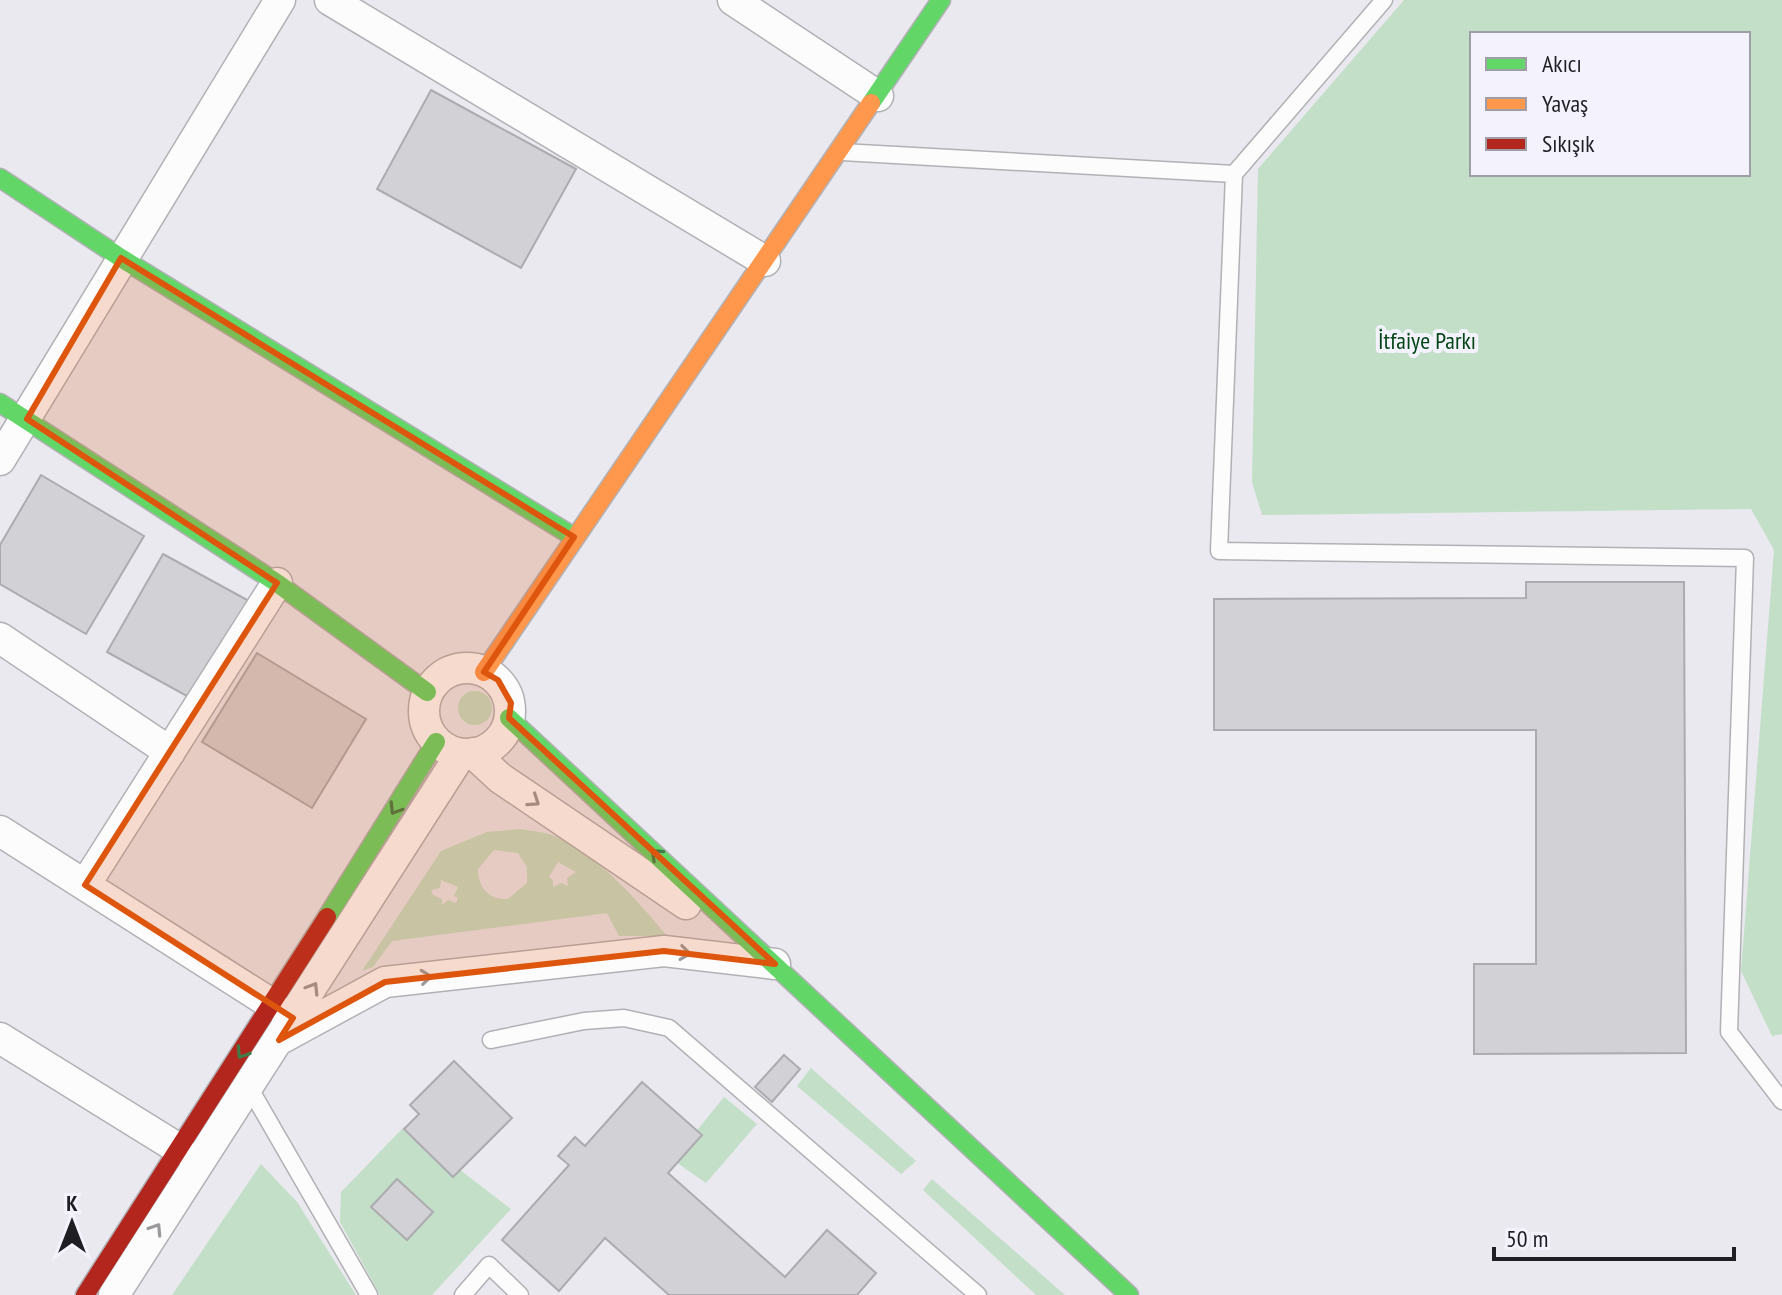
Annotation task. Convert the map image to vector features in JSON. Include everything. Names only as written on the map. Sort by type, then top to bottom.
[{"type":"street","points":[[0,460],[280,0]]},
{"type":"street","points":[[330,0],[765,261]]},
{"type":"street","points":[[733,0],[878,96]]},
{"type":"street","points":[[484,672],[941,0]]},
{"type":"street","points":[[0,178],[121,258],[574,537]]},
{"type":"street","points":[[0,403],[277,583],[427,692]]},
{"type":"street","points":[[85,885],[277,583]]},
{"type":"street","points":[[0,638],[170,752]]},
{"type":"street","points":[[457,750],[488,750],[507,731],[511,703],[498,680],[473,667],[446,672],[427,692],[424,719],[457,750],[775,964]]},
{"type":"street","points":[[509,718],[1129,1295]]},
{"type":"street","points":[[85,1295],[273,1005],[457,750]]},
{"type":"street","points":[[114,1295],[279,1040],[457,750]]},
{"type":"street","points":[[0,831],[273,1005]]},
{"type":"street","points":[[279,1040],[385,982],[664,951],[775,964]]},
{"type":"street","points":[[0,1038],[179,1149]]},
{"type":"lane","points":[[1384,0],[1234,174],[1219,551],[1745,558],[1729,1032],[1782,1101]]},
{"type":"lane","points":[[840,152],[1234,174]]},
{"type":"lane","points":[[491,1040],[584,1021],[624,1018],[669,1028],[978,1295]]},
{"type":"lane","points":[[249,1087],[326,1215],[369,1295]]},
{"type":"lane","points":[[463,1295],[489,1265],[520,1295]]},
{"type":"highlighted area","points":[[121,258],[574,537],[484,672],[498,680],[511,703],[509,718],[775,964],[664,951],[385,982],[279,1040],[293,1018],[85,885],[277,583],[27,419]]},
{"type":"green space","name":"İtfaiye Parkı","points":[[1404,0],[1782,0],[1782,1034],[1772,1036],[1741,971],[1774,550],[1751,509],[1262,515],[1252,482],[1258,169]]},
{"type":"green space","points":[[475,691],[487,696],[492,708],[487,720],[475,725],[463,720],[458,708],[463,696]]},
{"type":"green space","points":[[534,831],[553,835],[573,845],[616,880],[667,936],[619,936],[607,913],[392,941],[373,967],[362,971],[441,851],[487,832]],"holes":[[[494,850],[518,853],[527,867],[527,883],[508,899],[490,895],[480,882],[478,869]],[[558,862],[576,872],[567,878],[568,886],[561,883],[553,887],[553,880],[549,877]],[[441,880],[458,887],[454,896],[458,898],[456,903],[448,900],[442,905],[442,899],[433,895],[431,890],[440,888]]]},
{"type":"green space","points":[[811,1068],[916,1161],[901,1174],[797,1086]]},
{"type":"green space","points":[[724,1097],[757,1124],[706,1183],[673,1160]]},
{"type":"green space","points":[[404,1127],[511,1209],[432,1295],[380,1295],[340,1222],[341,1192]]},
{"type":"green space","points":[[261,1164],[297,1202],[356,1295],[172,1295]]},
{"type":"green space","points":[[932,1179],[1065,1295],[1036,1295],[923,1190]]},
{"type":"building","points":[[431,90],[576,169],[521,268],[377,189]]},
{"type":"building","points":[[41,475],[144,536],[86,634],[0,584],[0,545]]},
{"type":"building","points":[[163,554],[249,601],[194,700],[107,652]]},
{"type":"building","points":[[1526,582],[1684,582],[1686,1053],[1474,1054],[1474,964],[1536,964],[1536,730],[1214,730],[1214,599],[1526,598]]},
{"type":"building","points":[[257,653],[366,719],[312,808],[202,742]]},
{"type":"building","points":[[784,1055],[800,1069],[772,1102],[755,1087]]},
{"type":"building","points":[[454,1061],[512,1118],[453,1177],[404,1129],[419,1114],[410,1105]]},
{"type":"building","points":[[642,1082],[702,1135],[668,1173],[785,1277],[827,1230],[876,1273],[857,1295],[669,1295],[605,1238],[559,1291],[502,1240],[569,1165],[558,1156],[575,1137],[585,1146]]},
{"type":"building","points":[[397,1179],[433,1212],[407,1240],[371,1207]]},
{"type":"traffic: fast","points":[[871,103],[941,0]]},
{"type":"traffic: fast","points":[[0,178],[121,258],[574,537]]},
{"type":"traffic: fast","points":[[0,403],[277,583],[427,692]]},
{"type":"traffic: fast","points":[[509,718],[1129,1295]]},
{"type":"traffic: fast","points":[[327,917],[436,742]]},
{"type":"traffic: slow","points":[[484,672],[871,103]]},
{"type":"traffic: jam","points":[[85,1295],[327,917]]}]
